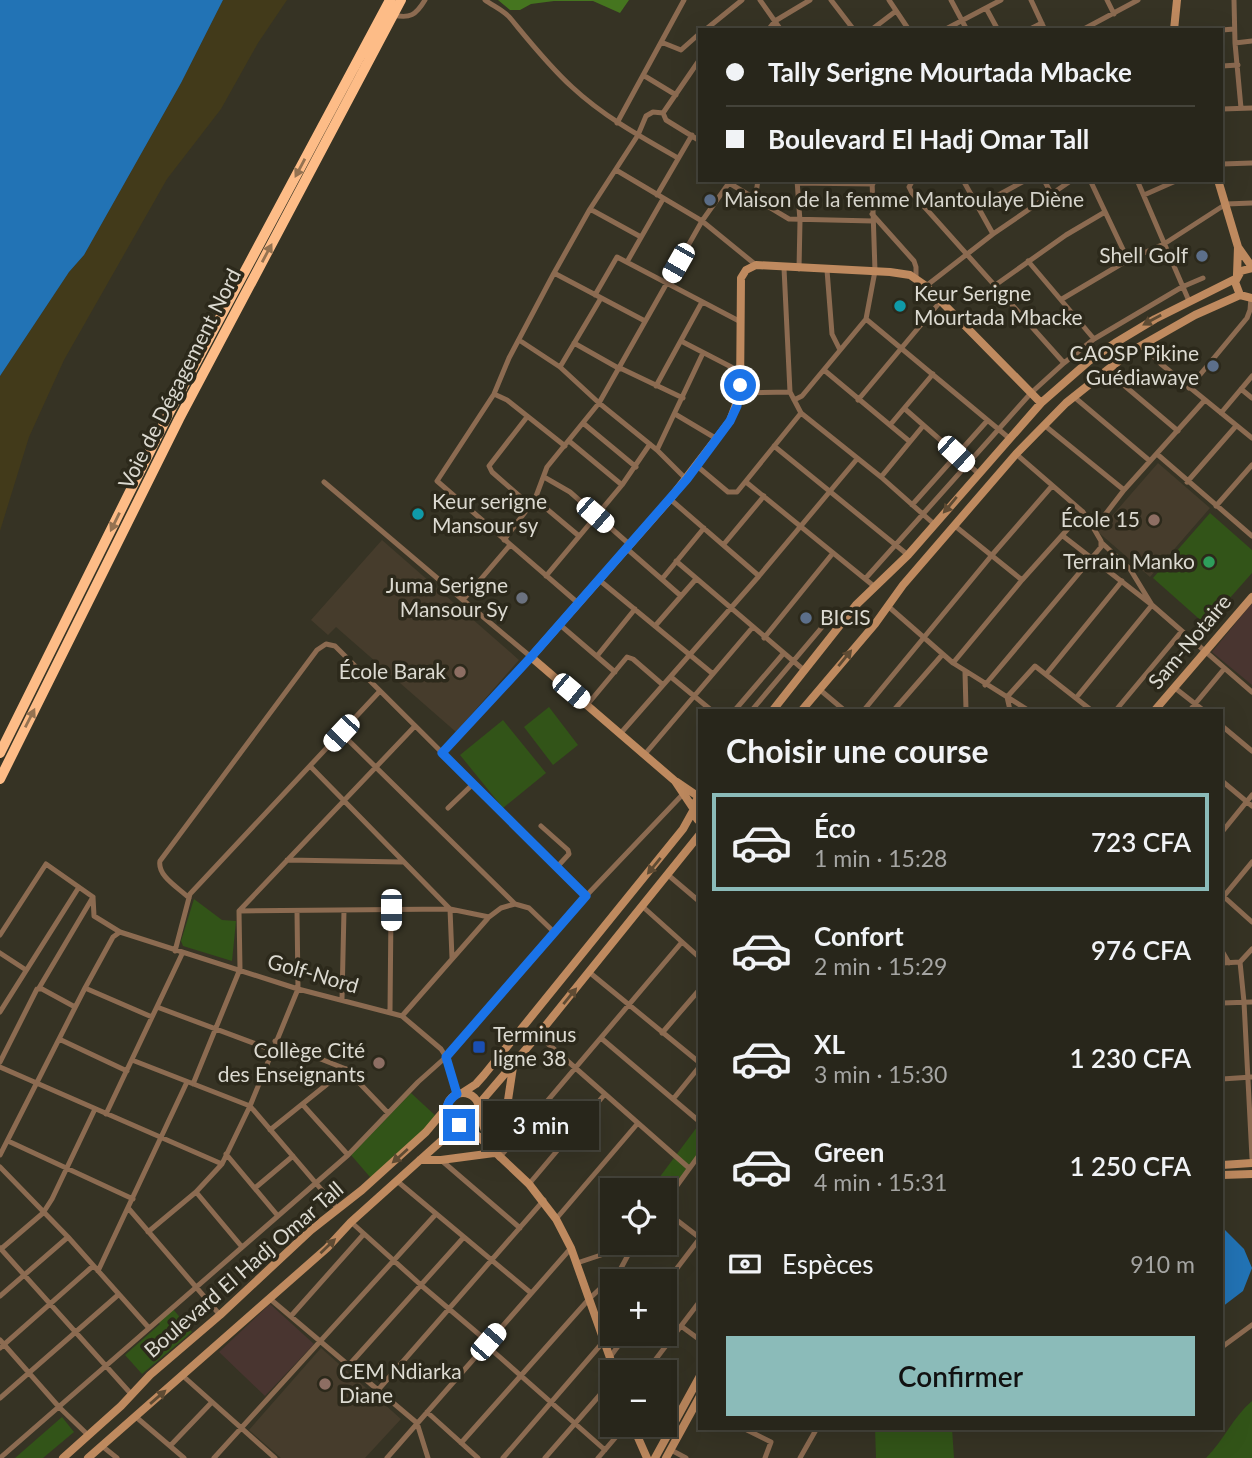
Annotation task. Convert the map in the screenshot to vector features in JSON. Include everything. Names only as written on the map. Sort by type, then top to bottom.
[{"type":"highway","name":"Voie de Dégagement Nord","points":[[0,753],[169,413],[390,0]]},
{"type":"highway","name":"Voie de Dégagement Nord","points":[[0,779],[179,419],[401,0]]},
{"type":"main road","points":[[1174,28],[1177,0]]},
{"type":"main road","points":[[774,709],[856,605],[908,555],[1041,403],[1089,361],[1117,341],[1236,277],[1244,269],[1252,268],[1238,247],[1220,182]]},
{"type":"main road","points":[[1238,247],[1235,287],[1241,295],[1251,298]]},
{"type":"main road","points":[[698,795],[675,781],[531,657],[687,479],[734,414],[740,393],[739,321],[742,276],[746,270],[756,265],[900,272],[916,279],[1041,403]]},
{"type":"main road","points":[[803,709],[889,607],[903,585],[1016,454],[1073,396],[1143,345],[1195,315],[1241,295]]},
{"type":"main road","name":"Sam-Notaire","points":[[1157,709],[1252,597]]},
{"type":"main road","points":[[675,781],[698,818]]},
{"type":"main road","name":"Boulevard El Hadj Omar Tall","points":[[63,1458],[150,1375],[436,1122],[450,1099],[476,1084],[683,829],[698,798]]},
{"type":"main road","name":"Boulevard El Hadj Omar Tall","points":[[88,1458],[327,1248],[351,1222],[420,1160],[461,1125],[473,1122],[479,1109],[698,836]]},
{"type":"main road","points":[[495,1153],[505,1119],[514,1065]]},
{"type":"main road","points":[[459,1093],[472,1095],[495,1153]]},
{"type":"main road","points":[[447,1107],[449,1118],[478,1136],[544,1200],[571,1248],[600,1330]]},
{"type":"main road","points":[[420,1160],[495,1153]]},
{"type":"main road","points":[[1223,1165],[1252,1161]]},
{"type":"main road","points":[[1223,1175],[1252,1174]]},
{"type":"main road","points":[[606,1346],[611,1360]]},
{"type":"main road","points":[[655,1458],[698,1380]]},
{"type":"main road","points":[[668,1454],[698,1402]]},
{"type":"main road","points":[[636,1437],[647,1458]]},
{"type":"street","points":[[393,15],[406,18],[416,14],[425,0]]},
{"type":"street","points":[[485,0],[510,18],[571,86],[617,122],[678,158]]},
{"type":"street","points":[[617,122],[684,0]]},
{"type":"street","points":[[707,28],[742,0]]},
{"type":"street","points":[[760,0],[780,28]]},
{"type":"street","points":[[770,28],[775,21],[810,0]]},
{"type":"street","points":[[831,0],[852,28]]},
{"type":"street","points":[[900,0],[890,2],[908,28]]},
{"type":"street","points":[[951,0],[966,28]]},
{"type":"street","points":[[948,28],[1002,0]]},
{"type":"street","points":[[1031,0],[1044,28]]},
{"type":"street","points":[[1107,0],[1114,14]]},
{"type":"street","points":[[1090,28],[1138,0]]},
{"type":"street","points":[[1234,0],[1241,108]]},
{"type":"street","points":[[986,8],[997,28]]},
{"type":"street","points":[[874,28],[897,10]]},
{"type":"street","points":[[1032,28],[1042,23]]},
{"type":"street","points":[[1223,30],[1234,29]]},
{"type":"street","points":[[661,42],[681,50],[698,36]]},
{"type":"street","points":[[1235,43],[1252,41]]},
{"type":"street","points":[[663,113],[698,62]]},
{"type":"street","points":[[1223,66],[1238,65]]},
{"type":"street","points":[[643,75],[676,95]]},
{"type":"street","points":[[1223,109],[1252,108]]},
{"type":"street","points":[[578,603],[437,481],[494,394],[501,373],[590,209],[638,135],[649,113],[663,113]]},
{"type":"street","points":[[663,113],[666,120],[698,140]]},
{"type":"street","points":[[657,195],[692,135]]},
{"type":"street","points":[[1223,164],[1252,163]]},
{"type":"street","points":[[615,170],[702,221],[756,265]]},
{"type":"street","points":[[504,540],[536,499],[547,467],[599,403],[702,221],[729,182]]},
{"type":"street","points":[[731,182],[781,215],[800,221],[873,221]]},
{"type":"street","points":[[755,200],[758,182]]},
{"type":"street","points":[[797,182],[799,269]]},
{"type":"street","points":[[794,400],[802,396],[866,319],[875,271],[873,182]]},
{"type":"street","points":[[912,182],[910,190],[1063,363]]},
{"type":"street","points":[[964,182],[993,234]]},
{"type":"street","points":[[978,206],[1022,182]]},
{"type":"street","points":[[1045,182],[1051,193]]},
{"type":"street","points":[[926,286],[993,234],[1069,182]]},
{"type":"street","points":[[1091,182],[1128,260]]},
{"type":"street","points":[[1138,182],[1189,301]]},
{"type":"street","points":[[1144,195],[1173,182]]},
{"type":"street","points":[[627,262],[663,199]]},
{"type":"street","points":[[1062,299],[1128,260],[1164,244],[1226,204],[1252,203]]},
{"type":"street","points":[[590,209],[641,237]]},
{"type":"street","points":[[994,286],[1105,212]]},
{"type":"street","points":[[872,213],[914,261],[916,279]]},
{"type":"street","points":[[560,367],[616,258],[739,321]]},
{"type":"street","points":[[1028,261],[1094,339]]},
{"type":"street","points":[[784,268],[790,392],[801,413],[881,477],[934,524]]},
{"type":"street","points":[[827,270],[832,334],[840,350]]},
{"type":"street","points":[[554,273],[645,321]]},
{"type":"street","points":[[865,579],[1031,393],[1063,363],[1094,339],[1182,286],[1203,278]]},
{"type":"street","points":[[1189,388],[1247,318],[1251,298]]},
{"type":"street","points":[[656,386],[702,302]]},
{"type":"street","points":[[858,400],[940,302]]},
{"type":"street","points":[[866,319],[1009,438]]},
{"type":"street","points":[[519,340],[560,367],[687,479]]},
{"type":"street","points":[[681,341],[741,372]]},
{"type":"street","points":[[574,343],[683,398]]},
{"type":"street","points":[[1143,345],[1204,401],[1252,438]]},
{"type":"street","points":[[657,450],[703,353]]},
{"type":"street","points":[[824,370],[909,441]]},
{"type":"street","points":[[1106,370],[1178,431]]},
{"type":"street","points":[[890,425],[933,374]]},
{"type":"street","points":[[1221,413],[1252,376]]},
{"type":"street","points":[[1241,389],[1252,398]]},
{"type":"street","points":[[740,393],[790,392]]},
{"type":"street","points":[[494,394],[507,400],[527,418],[567,443],[622,485]]},
{"type":"street","points":[[1073,396],[1150,461]]},
{"type":"street","points":[[1094,529],[1124,490],[1204,401]]},
{"type":"street","points":[[905,409],[978,473]]},
{"type":"street","points":[[697,466],[732,493],[737,492],[801,413]]},
{"type":"street","points":[[675,414],[717,439]]},
{"type":"street","points":[[527,418],[489,466],[492,472],[531,506]]},
{"type":"street","points":[[912,505],[987,421]]},
{"type":"street","points":[[583,423],[636,467]]},
{"type":"street","points":[[1044,425],[1124,490]]},
{"type":"street","points":[[881,477],[923,426]]},
{"type":"street","points":[[1187,482],[1236,426]]},
{"type":"street","points":[[546,576],[622,485],[650,444]]},
{"type":"street","points":[[774,446],[908,555]]},
{"type":"street","points":[[1016,454],[1083,512],[1102,543],[1130,569],[1152,605]]},
{"type":"street","points":[[1157,454],[1249,534],[1252,526]]},
{"type":"street","points":[[620,734],[759,576],[857,459]]},
{"type":"street","points":[[1216,506],[1252,466]]},
{"type":"street","points":[[544,477],[570,492],[681,596]]},
{"type":"street","points":[[324,482],[531,657],[442,753]]},
{"type":"street","points":[[746,482],[875,587]]},
{"type":"street","points":[[865,709],[1052,486]]},
{"type":"street","points":[[724,544],[764,496]]},
{"type":"street","points":[[536,499],[579,536]]},
{"type":"street","points":[[670,499],[759,576]]},
{"type":"street","points":[[953,663],[1083,512]]},
{"type":"street","points":[[955,526],[1022,580]]},
{"type":"street","points":[[662,579],[704,528]]},
{"type":"street","points":[[1063,536],[1152,605],[1252,692]]},
{"type":"street","points":[[985,685],[1102,543]]},
{"type":"street","points":[[463,600],[510,545]]},
{"type":"street","points":[[764,638],[833,553]]},
{"type":"street","points":[[676,561],[805,671]]},
{"type":"street","points":[[598,579],[713,674]]},
{"type":"street","points":[[655,626],[696,579]]},
{"type":"street","points":[[1047,673],[1122,581]]},
{"type":"street","points":[[1076,698],[1152,605]]},
{"type":"street","points":[[889,607],[942,655],[1026,709]]},
{"type":"street","points":[[597,656],[635,610]]},
{"type":"street","points":[[559,625],[615,672]]},
{"type":"street","points":[[753,709],[823,626]]},
{"type":"street","points":[[645,754],[752,628]]},
{"type":"street","points":[[1117,709],[1181,632]]},
{"type":"street","points":[[189,898],[162,873],[160,862],[317,650],[326,644],[335,646],[586,896]]},
{"type":"street","points":[[736,709],[783,654]]},
{"type":"street","points":[[895,709],[942,655]]},
{"type":"street","points":[[587,705],[625,659],[631,658],[663,685]]},
{"type":"street","points":[[1007,697],[1034,666],[1047,673],[1090,709]]},
{"type":"street","points":[[1191,709],[1224,669]]},
{"type":"street","points":[[965,672],[966,709]]},
{"type":"street","points":[[671,677],[711,709]]},
{"type":"street","points":[[1175,688],[1202,709]]},
{"type":"street","points":[[820,689],[843,709]]},
{"type":"street","points":[[106,1114],[179,953],[189,894],[380,691]]},
{"type":"street","points":[[1007,697],[1010,709]]},
{"type":"street","points":[[98,1271],[190,1083],[240,969],[239,911],[415,726]]},
{"type":"street","points":[[1223,727],[1252,751]]},
{"type":"street","points":[[341,733],[515,904],[529,908],[555,933]]},
{"type":"street","points":[[310,766],[450,909],[452,958]]},
{"type":"street","points":[[1223,782],[1249,804]]},
{"type":"street","points":[[448,808],[473,784]]},
{"type":"street","points":[[2,1456],[348,1155],[446,1057],[586,896],[684,793]]},
{"type":"street","points":[[1223,831],[1249,804],[1252,795]]},
{"type":"street","points":[[541,826],[568,850],[569,854],[557,867]]},
{"type":"street","points":[[287,860],[403,862]]},
{"type":"street","points":[[1252,862],[1223,895],[1252,922]]},
{"type":"street","points":[[0,935],[46,864],[93,897],[39,988],[0,1062]]},
{"type":"street","points":[[667,874],[698,900]]},
{"type":"street","points":[[0,1012],[79,887]]},
{"type":"street","name":"Golf-Nord","points":[[93,897],[94,916],[120,932],[298,989],[402,1016],[436,1043],[446,1057],[459,1093]]},
{"type":"street","points":[[402,1016],[489,917],[501,908],[515,904]]},
{"type":"street","points":[[642,906],[698,956]]},
{"type":"street","points":[[239,911],[450,909],[489,917]]},
{"type":"street","points":[[342,999],[344,910]]},
{"type":"street","points":[[390,1011],[391,910]]},
{"type":"street","points":[[148,1231],[196,1192],[222,1164],[250,1106],[298,989],[297,911]]},
{"type":"street","points":[[0,1155],[85,988],[113,937],[120,932]]},
{"type":"street","points":[[495,1153],[575,1068],[682,942]]},
{"type":"street","points":[[1223,963],[1240,962],[1252,949]]},
{"type":"street","points":[[0,953],[26,970]]},
{"type":"street","points":[[1223,953],[1229,963]]},
{"type":"street","points":[[1240,962],[1250,1077],[1252,1161]]},
{"type":"street","points":[[589,972],[698,1062]]},
{"type":"street","points":[[39,988],[75,1007]]},
{"type":"street","points":[[85,988],[152,1017]]},
{"type":"street","points":[[663,1033],[698,991]]},
{"type":"street","points":[[1223,1003],[1252,1002]]},
{"type":"street","points":[[156,1007],[272,1050]]},
{"type":"street","points":[[538,1035],[690,1168]]},
{"type":"street","points":[[601,1038],[698,1120]]},
{"type":"street","points":[[59,1040],[127,1071]]},
{"type":"street","points":[[275,1041],[346,1069],[388,1113]]},
{"type":"street","points":[[132,1060],[250,1106],[339,1209]]},
{"type":"street","points":[[674,1098],[698,1067]]},
{"type":"street","points":[[0,1068],[222,1164]]},
{"type":"street","points":[[270,1130],[346,1069]]},
{"type":"street","points":[[1223,1079],[1250,1077]]},
{"type":"street","points":[[529,1184],[605,1094]]},
{"type":"street","points":[[303,1105],[348,1155]]},
{"type":"street","points":[[95,1109],[43,1213],[0,1249],[132,1395]]},
{"type":"street","points":[[556,1219],[638,1123]]},
{"type":"street","points":[[8,1141],[133,1199]]},
{"type":"street","points":[[226,1154],[278,1216]]},
{"type":"street","points":[[255,1188],[293,1156]]},
{"type":"street","points":[[677,1186],[698,1157]]},
{"type":"street","points":[[441,1160],[520,1228]]},
{"type":"street","points":[[0,1167],[68,1237],[149,1328]]},
{"type":"street","points":[[397,1181],[531,1293]]},
{"type":"street","points":[[196,1192],[242,1247]]},
{"type":"street","points":[[378,1390],[544,1200]]},
{"type":"street","points":[[129,1209],[220,1315]]},
{"type":"street","points":[[214,1458],[436,1214]]},
{"type":"street","points":[[677,1220],[698,1236]]},
{"type":"street","points":[[351,1222],[605,1450]]},
{"type":"street","points":[[291,1316],[363,1235]]},
{"type":"street","points":[[0,1296],[68,1237]]},
{"type":"street","points":[[349,1365],[464,1237]]},
{"type":"street","points":[[676,1269],[698,1241]]},
{"type":"street","points":[[387,1458],[571,1248]]},
{"type":"street","points":[[576,1263],[601,1255]]},
{"type":"street","points":[[461,1443],[589,1298],[620,1270],[628,1255]]},
{"type":"street","points":[[89,1436],[1,1344],[93,1266]]},
{"type":"street","points":[[0,1398],[118,1295]]},
{"type":"street","points":[[269,1297],[417,1423],[428,1458]]},
{"type":"street","points":[[655,1360],[698,1304]]},
{"type":"street","points":[[1223,1346],[1252,1325]]},
{"type":"street","points":[[681,1326],[698,1339]]},
{"type":"street","points":[[503,1458],[600,1346]]},
{"type":"street","points":[[610,1357],[618,1346]]},
{"type":"street","points":[[183,1376],[272,1457]]},
{"type":"street","points":[[545,1458],[600,1395]]},
{"type":"street","points":[[170,1446],[212,1402]]},
{"type":"street","points":[[427,1412],[478,1458]]},
{"type":"street","points":[[136,1417],[184,1458]]},
{"type":"street","points":[[747,1430],[771,1442],[765,1458]]},
{"type":"street","points":[[800,1458],[816,1430]]},
{"type":"street","points":[[598,1458],[617,1437]]},
{"type":"street","points":[[102,1446],[117,1458]]},
{"type":"street","points":[[668,1454],[686,1458]]},
{"type":"shaded area","name":"École 15","points":[[1158,463],[1210,508],[1150,577],[1098,532]]},
{"type":"shaded area","points":[[382,540],[519,660],[456,732],[336,627],[328,635],[311,620]]},
{"type":"shaded area","points":[[1252,603],[1252,685],[1212,652]]},
{"type":"shaded area","points":[[270,1304],[314,1344],[265,1396],[219,1352]]},
{"type":"shaded area","name":"CEM Ndiarka Diane","points":[[321,1348],[401,1419],[365,1458],[281,1458],[249,1430]]},
{"type":"green space","points":[[498,0],[629,0],[620,13],[593,1],[554,1],[510,10]]},
{"type":"green space","name":"Terrain Manko","points":[[1210,513],[1252,550],[1252,573],[1206,625],[1153,578]]},
{"type":"green space","points":[[549,707],[578,745],[553,765],[524,727]]},
{"type":"green space","points":[[503,720],[546,773],[503,808],[460,755]]},
{"type":"green space","points":[[194,899],[222,920],[236,921],[232,961],[183,946],[181,941]]},
{"type":"green space","points":[[411,1093],[438,1118],[375,1176],[370,1177],[351,1155]]},
{"type":"green space","points":[[698,1126],[698,1159],[677,1188],[677,1178],[659,1178]]},
{"type":"green space","points":[[173,1309],[192,1332],[142,1374],[125,1355]]},
{"type":"green space","points":[[1252,1401],[1252,1458],[1206,1458],[1239,1414]]},
{"type":"green space","points":[[62,1417],[74,1432],[43,1458],[15,1458]]},
{"type":"green space","points":[[875,1430],[952,1430],[954,1458],[876,1458]]},
{"type":"sand","points":[[223,0],[287,0],[258,43],[221,109],[167,179],[64,360],[29,437],[0,531],[0,376],[69,272],[84,255],[181,83]]},
{"type":"water","points":[[0,0],[223,0],[181,83],[84,255],[69,272],[0,376]]},
{"type":"water","points":[[1223,1228],[1244,1249],[1252,1268],[1243,1291],[1223,1306]]},
{"type":"place","name":"Maison de la femme Mantoulaye Diène","points":[[710,200]]},
{"type":"place","name":"Shell Golf","points":[[1202,256]]},
{"type":"place","name":"Keur Serigne Mourtada Mbacke","points":[[900,306]]},
{"type":"place","name":"CAOSP Pikine Guédiawaye","points":[[1213,366]]},
{"type":"place","name":"Keur serigne Mansour sy","points":[[418,514]]},
{"type":"place","name":"École 15","points":[[1154,520]]},
{"type":"place","name":"Terrain Manko","points":[[1209,562]]},
{"type":"place","name":"Juma Serigne Mansour Sy","points":[[522,598]]},
{"type":"place","name":"BICIS","points":[[806,618]]},
{"type":"place","name":"École Barak","points":[[460,672]]},
{"type":"place","name":"Terminus ligne 38","points":[[479,1047]]},
{"type":"place","name":"Collège Cité des Enseignants","points":[[379,1063]]},
{"type":"place","name":"CEM Ndiarka Diane","points":[[325,1384]]},
{"type":"route","points":[[459,1125],[451,1120],[447,1112],[448,1102],[457,1094],[446,1057],[586,896],[442,753],[531,657],[687,479],[730,421],[737,406],[740,385]]}]
